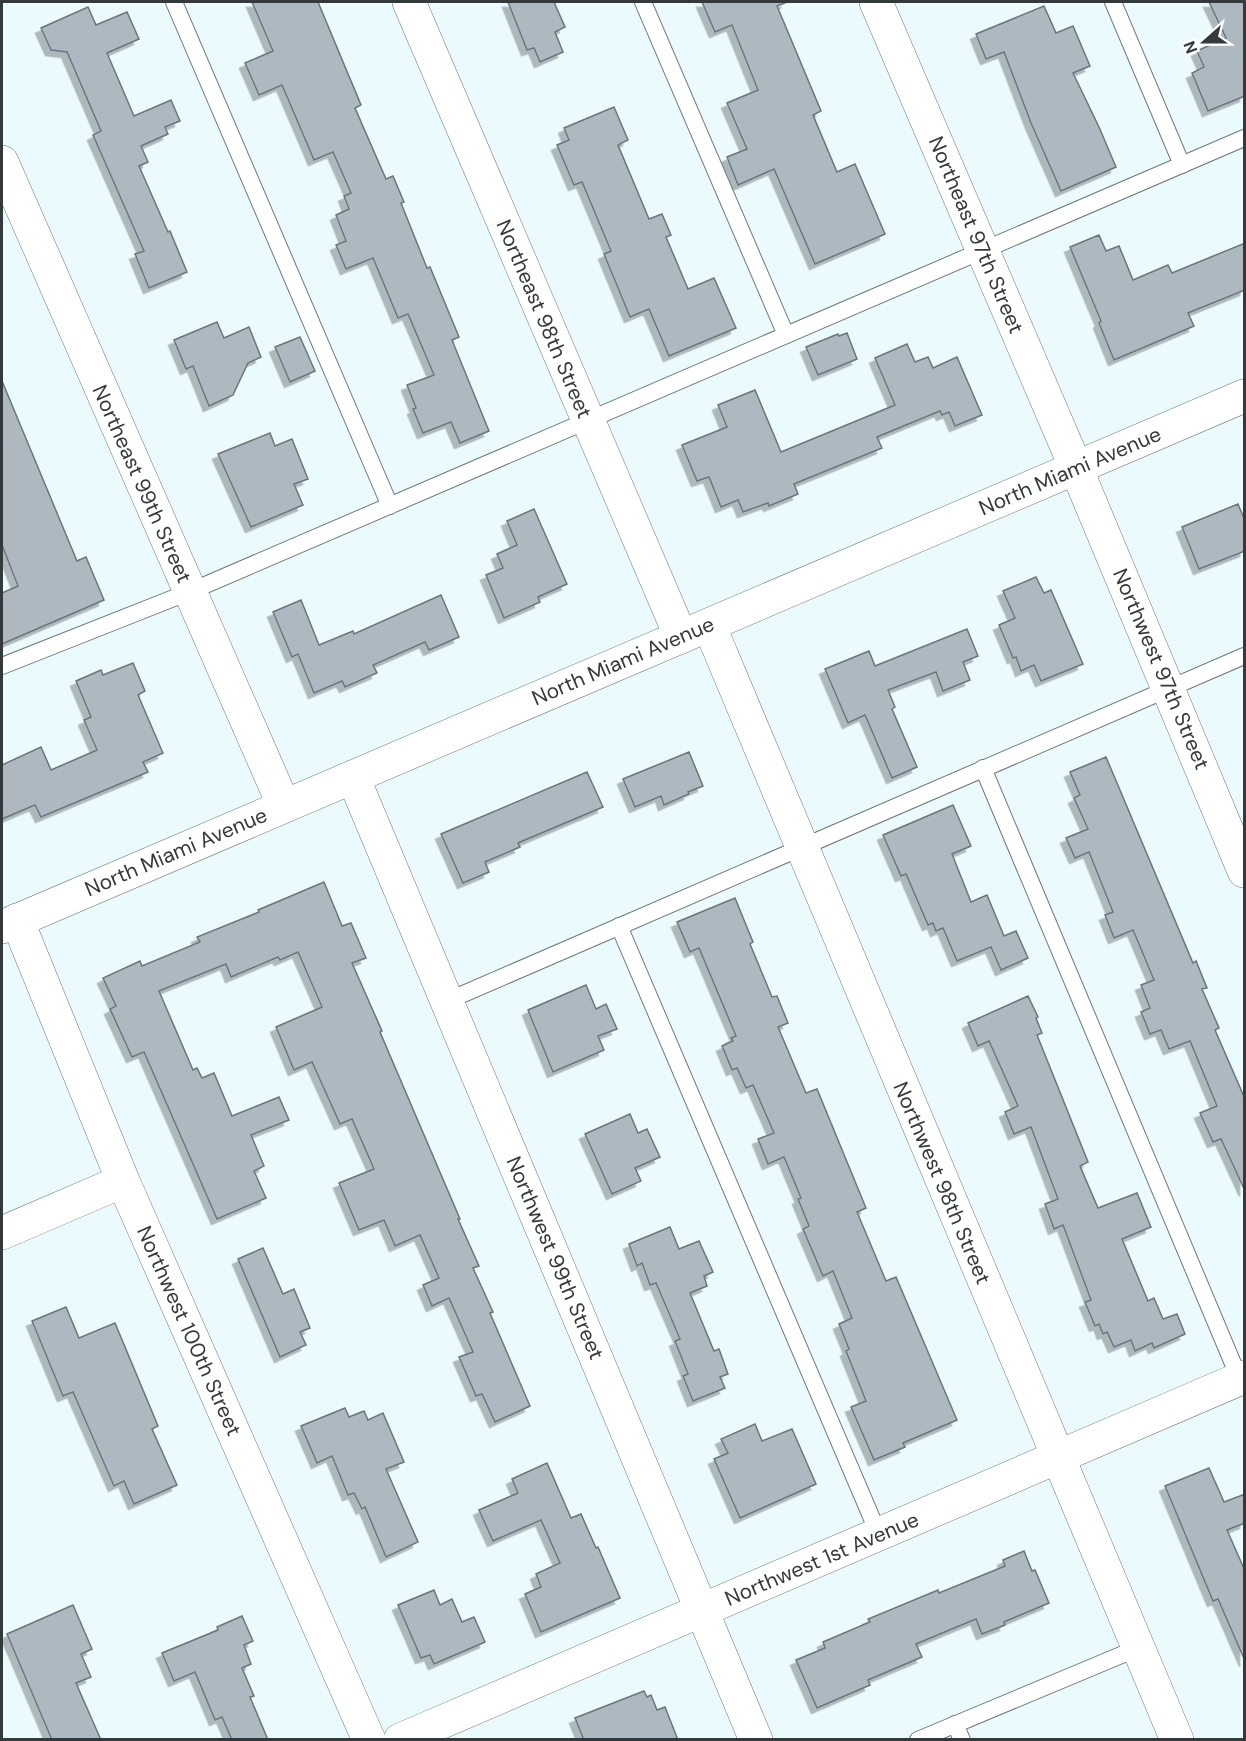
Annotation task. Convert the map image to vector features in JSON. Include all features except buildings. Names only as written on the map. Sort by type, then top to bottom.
[{"type":"street","name":"Northeast 98th Street","points":[[409,2],[588,421],[695,631]]},
{"type":"street","name":"Northeast 97th Street","points":[[876,2],[1076,468]]},
{"type":"street","name":"Northeast 99th Street","points":[[2,162],[284,806]]},
{"type":"street","name":"North Miami Avenue","points":[[9,923],[1245,396]]},
{"type":"street","name":"Northwest 97th Street","points":[[1076,468],[1245,871]]},
{"type":"street","name":"Northwest 98th Street","points":[[695,631],[801,847],[1177,1740]]},
{"type":"street","name":"Northwest 99th Street","points":[[353,777],[756,1740]]},
{"type":"street","name":"Northwest 100th Street","points":[[9,923],[369,1740]]},
{"type":"street","points":[[2,1233],[123,1181]]},
{"type":"street","name":"Northwest 1st Avenue","points":[[400,1740],[1058,1458],[1243,1383]]},
{"type":"lane","points":[[174,2],[390,506]]},
{"type":"lane","points":[[643,2],[786,335]]},
{"type":"lane","points":[[1113,2],[1182,165]]},
{"type":"lane","points":[[2,666],[189,591],[390,506],[1245,138]]},
{"type":"lane","points":[[447,1001],[1245,656]]},
{"type":"lane","points":[[984,768],[1243,1383]]},
{"type":"lane","points":[[619,926],[879,1534]]},
{"type":"lane","points":[[918,1740],[958,1732],[1138,1648]]}]
